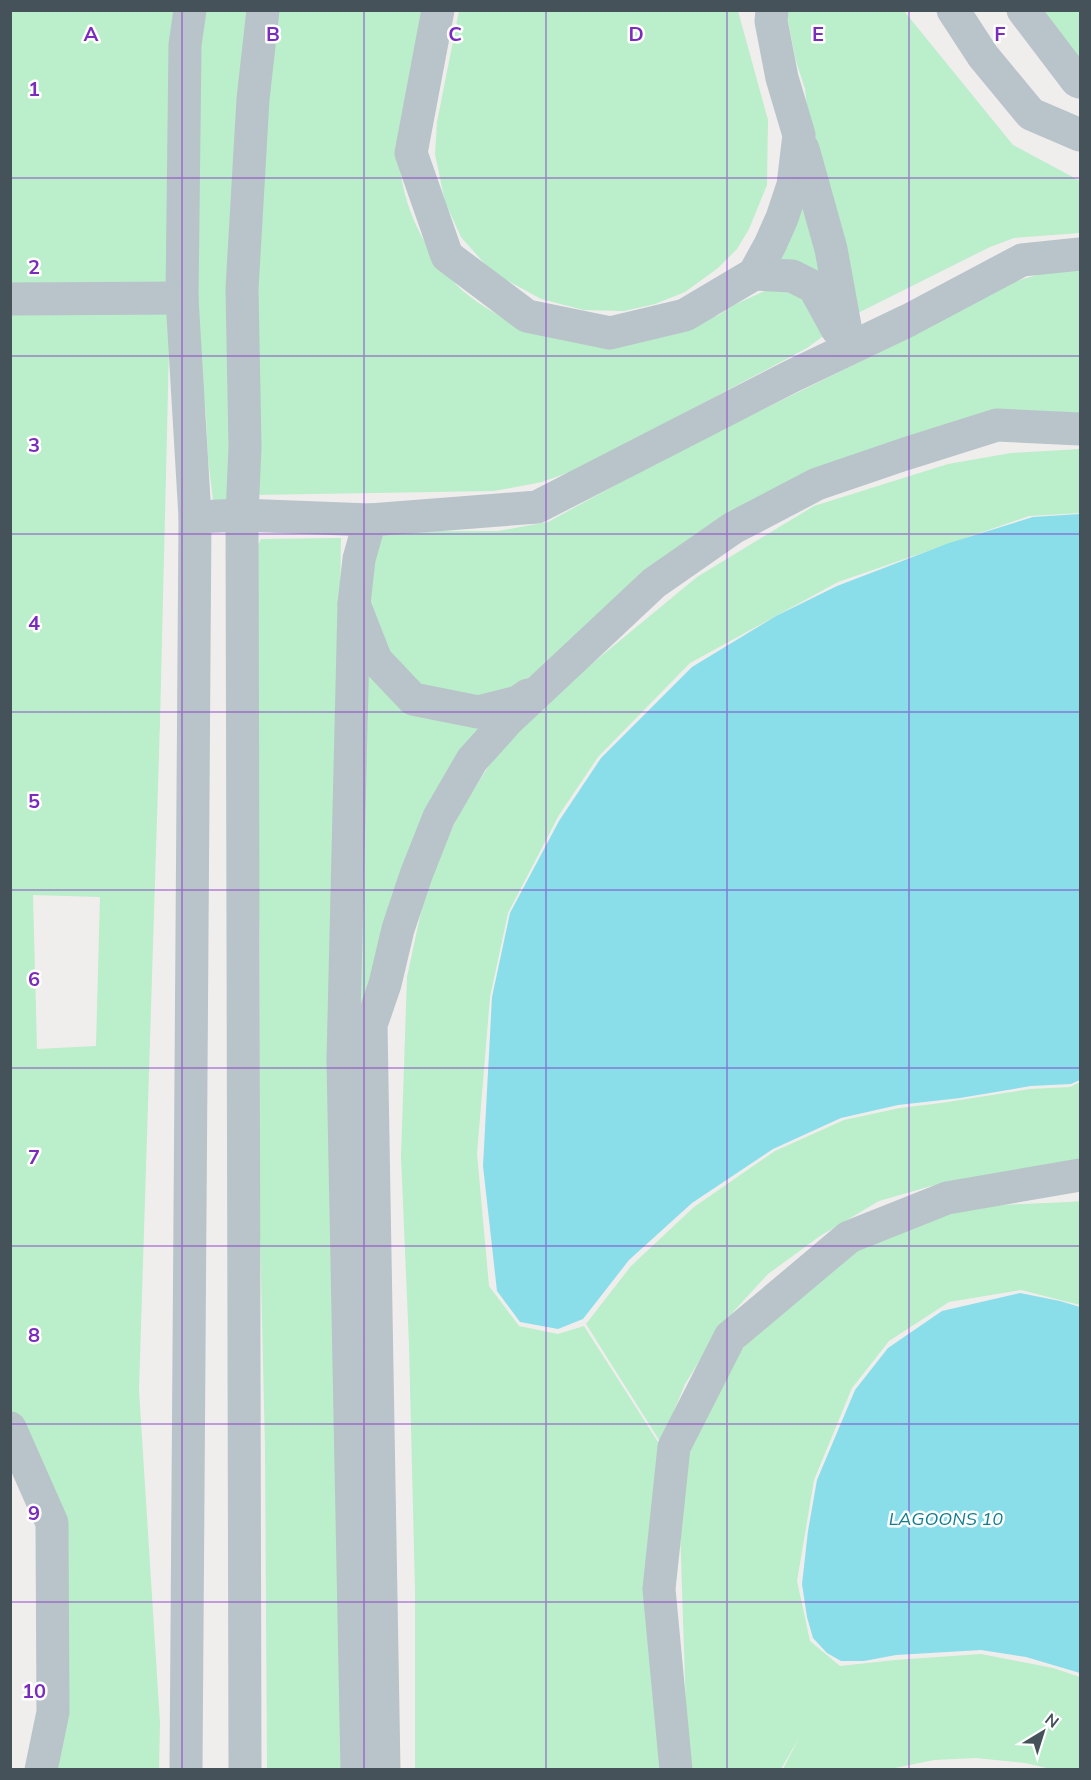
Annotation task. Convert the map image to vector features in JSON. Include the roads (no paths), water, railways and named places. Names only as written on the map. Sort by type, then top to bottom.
[{"type":"street","points":[[186,1770],[195,517],[182,298],[185,45],[190,10]]},
{"type":"street","points":[[245,1770],[242,515],[246,447],[242,289],[253,110],[263,10]]},
{"type":"street","points":[[438,10],[411,153],[447,256],[527,316],[610,333],[685,315],[754,274],[778,227],[793,185],[799,135]]},
{"type":"street","points":[[772,10],[771,21],[782,78],[831,249],[849,348]]},
{"type":"street","points":[[953,10],[983,56],[1031,114],[1080,135]]},
{"type":"street","points":[[1023,10],[1079,79]]},
{"type":"street","points":[[195,517],[242,515],[370,520],[537,507],[849,348],[909,320],[1022,260],[1080,254]]},
{"type":"street","points":[[754,274],[792,276],[814,288],[849,348]]},
{"type":"street","points":[[10,299],[182,298]]},
{"type":"street","points":[[384,1770],[371,1025],[385,984],[398,929],[416,875],[439,818],[472,760],[508,720],[654,583],[733,528],[817,484],[997,425],[1080,429]]},
{"type":"street","points":[[357,1770],[343,1060],[354,604],[359,560],[370,520]]},
{"type":"street","points":[[354,604],[376,660],[413,699],[478,712],[518,702],[554,677]]},
{"type":"street","points":[[676,1770],[659,1589],[674,1447],[730,1337],[849,1237],[947,1198],[1080,1175]]},
{"type":"street","points":[[10,1428],[52,1523],[54,1712],[41,1770]]},
{"type":"water","points":[[1080,514],[1080,1080],[1071,1084],[1031,1086],[960,1098],[898,1105],[841,1118],[773,1149],[692,1203],[629,1260],[583,1319],[558,1329],[520,1322],[497,1291],[483,1166],[492,997],[510,913],[559,821],[601,758],[692,667],[776,616],[837,586],[949,543],[1033,517]]},
{"type":"water","name":"LAGOONS 10","points":[[1020,1293],[1080,1307],[1080,1673],[1026,1657],[981,1650],[896,1655],[864,1661],[841,1661],[827,1653],[813,1638],[802,1584],[817,1480],[855,1390],[888,1348],[942,1311]]}]
